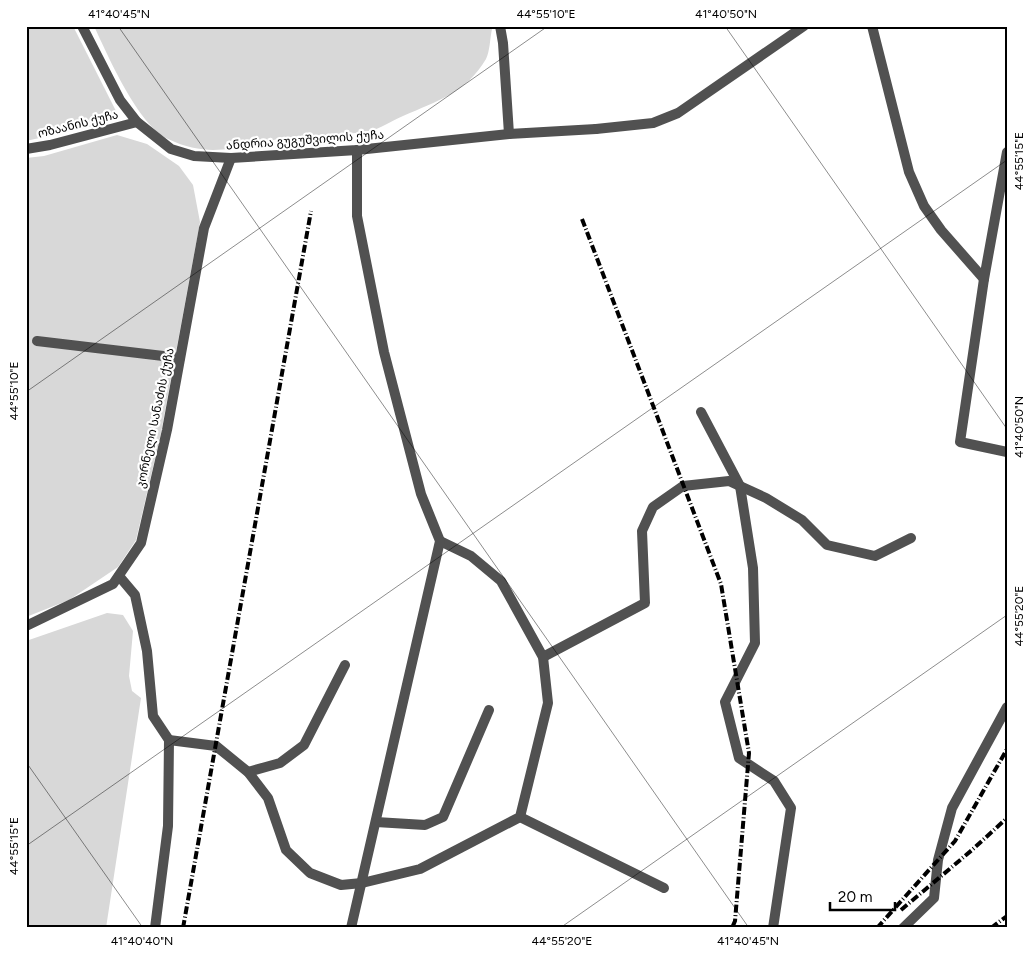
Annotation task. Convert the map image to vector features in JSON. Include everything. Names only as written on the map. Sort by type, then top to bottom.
[{"type":"street","name":"ანდრია გუგუშვილის ქუჩა","points":[[82,26],[120,100],[137,122],[171,149],[194,156],[231,158],[357,150],[509,134],[596,129],[653,123],[678,113],[804,26]]},
{"type":"street","points":[[500,26],[509,134]]},
{"type":"street","points":[[872,26],[908,172],[924,206],[941,230],[984,280]]},
{"type":"street","name":"ოზაანის ქუჩა","points":[[26,149],[50,145],[137,122]]},
{"type":"street","points":[[351,928],[440,541],[422,494],[384,352],[357,216],[357,150]]},
{"type":"street","points":[[1007,152],[984,280],[960,442],[1007,452]]},
{"type":"street","name":"კორნელი სანაძის ქუჩა","points":[[26,626],[57,613],[113,584],[141,543],[167,430],[204,228],[231,158]]},
{"type":"street","points":[[38,341],[180,358]]},
{"type":"street","points":[[701,412],[740,486],[753,568],[755,643],[725,702],[739,758],[774,782],[791,808],[773,928]]},
{"type":"street","points":[[543,657],[645,603],[642,531],[653,507],[683,486],[729,481],[766,498],[802,520],[827,545],[875,556],[910,538]]},
{"type":"street","points":[[169,740],[216,746],[248,772],[268,798],[286,850],[310,873],[341,885],[362,883],[420,869],[520,817],[548,703],[543,657],[501,581],[471,556],[440,541]]},
{"type":"street","points":[[119,576],[135,595],[147,651],[153,716],[169,740],[168,826],[155,928]]},
{"type":"street","points":[[248,772],[280,763],[304,744],[345,665]]},
{"type":"street","points":[[903,928],[934,898],[938,860],[952,808],[1007,707]]},
{"type":"street","points":[[376,822],[425,825],[442,817],[489,710]]},
{"type":"street","points":[[520,817],[664,888]]},
{"type":"shaded area","points":[[26,26],[73,26],[118,115],[106,123],[26,141]]},
{"type":"shaded area","points":[[94,26],[492,26],[492,29],[486,59],[478,71],[460,88],[450,95],[378,128],[349,134],[286,138],[214,150],[185,146],[168,139],[146,120],[125,88]]},
{"type":"shaded area","points":[[117,135],[147,144],[179,166],[193,185],[200,222],[161,433],[136,540],[118,567],[69,600],[26,617],[26,158],[44,156]]},
{"type":"shaded area","points":[[107,613],[123,615],[133,631],[129,676],[132,691],[141,698],[106,928],[26,928],[26,641]]},
{"type":"railway","points":[[183,928],[311,211]]},
{"type":"railway","points":[[582,219],[721,584],[749,753],[735,921],[732,928]]},
{"type":"railway","points":[[877,928],[955,841],[1007,749]]},
{"type":"railway","points":[[901,910],[1007,818]]},
{"type":"railway","points":[[991,928],[1007,916]]}]
